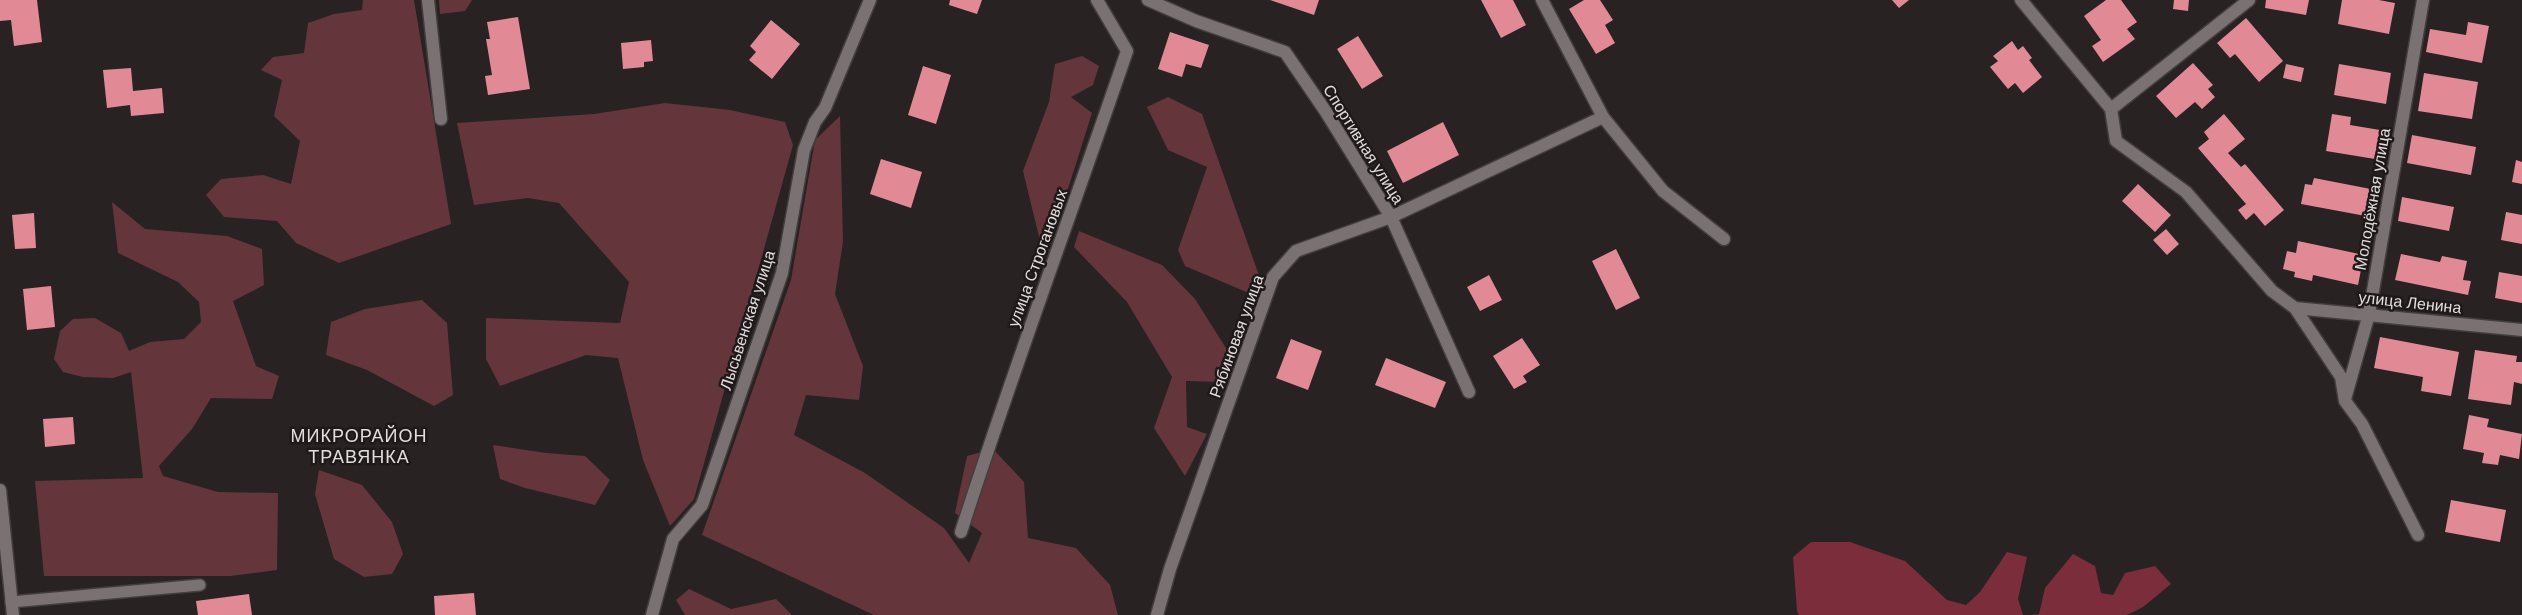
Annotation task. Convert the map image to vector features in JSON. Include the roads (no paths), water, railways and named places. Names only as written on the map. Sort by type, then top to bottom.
[{"type":"street","points":[[428,0],[441,119]]},
{"type":"street","name":"Лысьвенская улица","points":[[652,615],[673,539],[702,505],[782,273],[804,150],[870,0]]},
{"type":"street","name":"улица Строгановых","points":[[961,532],[1008,384],[1056,257],[1127,51],[1097,0]]},
{"type":"street","name":"Спортивная улица","points":[[1148,0],[1196,21],[1285,52],[1326,112],[1391,217],[1469,392]]},
{"type":"street","points":[[1542,0],[1603,116],[1662,191],[1724,239]]},
{"type":"street","points":[[2021,0],[2112,109],[2116,141],[2186,192],[2272,291],[2295,308],[2340,377],[2344,401],[2362,424],[2418,535]]},
{"type":"street","points":[[2112,109],[2249,0]]},
{"type":"street","name":"Молодёжная улица","points":[[2344,401],[2369,314],[2423,0]]},
{"type":"street","name":"Рябиновая улица","points":[[1157,615],[1170,569],[1273,277],[1296,251],[1391,217],[1603,116]]},
{"type":"street","name":"улица Ленина","points":[[2295,308],[2522,330]]},
{"type":"street","points":[[0,490],[13,615]]},
{"type":"lane","points":[[11,602],[200,585]]},
{"type":"district","name":"МИКРОРАЙОН ТРАВЯНКА","points":[[359,446]]}]
